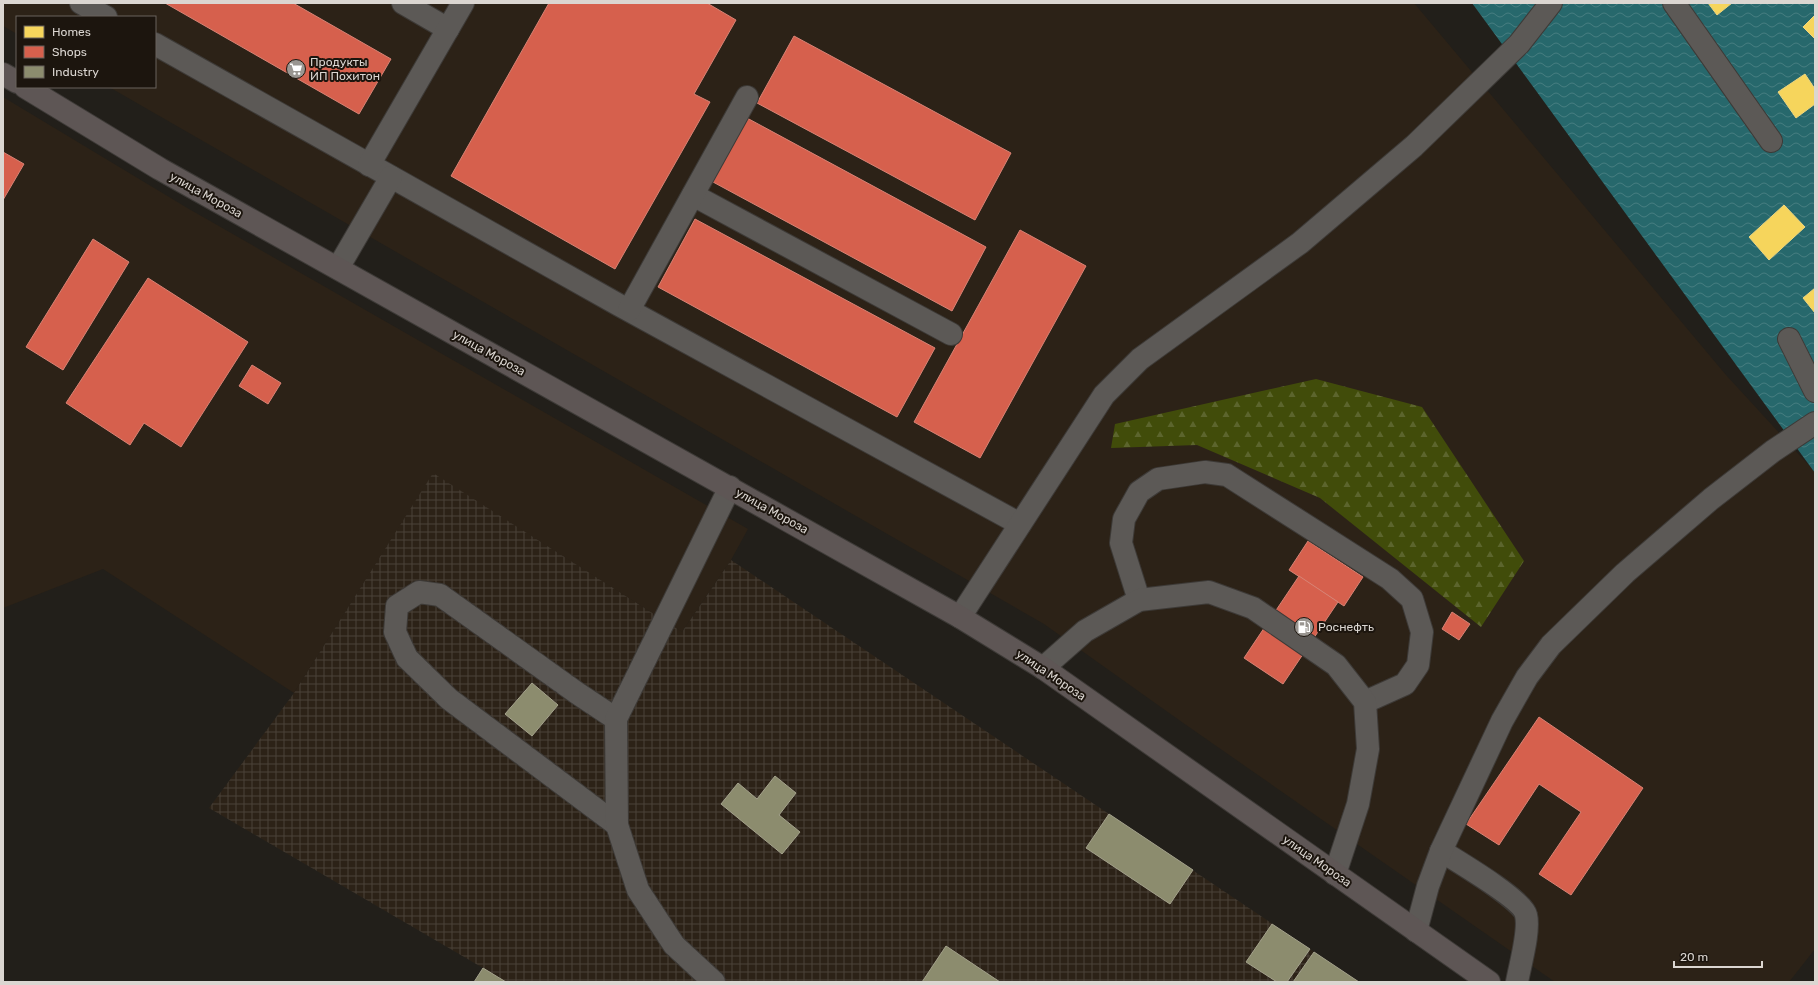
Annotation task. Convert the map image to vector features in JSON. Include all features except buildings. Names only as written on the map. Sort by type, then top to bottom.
[{"type":"main road","points":[[3,74],[16,81]]},
{"type":"main road","name":"улица Мороза","points":[[27,88],[160,169],[960,617],[1043,668],[1489,982]]},
{"type":"street","points":[[82,3],[104,16]]},
{"type":"street","points":[[403,3],[448,29]]},
{"type":"street","points":[[369,165],[463,3]]},
{"type":"street","points":[[960,617],[1104,395],[1140,359],[1300,244],[1414,146],[1519,44],[1551,3]]},
{"type":"street","points":[[1674,3],[1771,141]]},
{"type":"street","points":[[156,45],[629,310],[1020,524]]},
{"type":"street","points":[[629,310],[747,97]]},
{"type":"street","points":[[338,268],[390,177]]},
{"type":"street","points":[[693,195],[951,334]]},
{"type":"street","points":[[1789,339],[1815,391]]},
{"type":"street","points":[[1416,931],[1428,886],[1441,851],[1502,721],[1527,678],[1551,645],[1625,573],[1711,499],[1773,451],[1815,423]]},
{"type":"street","points":[[1139,600],[1121,543],[1124,519],[1139,492],[1158,479],[1205,472],[1227,475],[1390,579],[1412,599],[1422,632],[1418,664],[1405,684],[1365,702]]},
{"type":"street","points":[[714,982],[674,945],[638,890],[618,825],[616,719],[730,487]]},
{"type":"street","points":[[616,719],[577,693],[440,595],[419,592],[397,606],[395,632],[406,658],[449,699],[618,825]]},
{"type":"street","points":[[1043,668],[1085,631],[1139,600],[1209,592],[1253,608],[1336,665],[1365,702],[1368,749],[1360,796],[1335,874]]},
{"type":"street","points":[[1441,851],[1515,900],[1526,914],[1527,927],[1517,982]]},
{"type":"shaded area","points":[[3,3],[1414,3],[1726,375],[1815,472],[1815,949],[1789,982],[1555,982],[1044,624],[111,88],[156,88],[156,16],[16,16],[16,33],[3,26]]},
{"type":"shaded area","points":[[3,97],[189,209],[748,529],[731,560],[682,632],[433,474],[294,693],[103,569],[3,608]]},
{"type":"shaded area","points":[[433,473],[682,632],[731,560],[1359,982],[474,982],[483,968],[209,808],[294,693]]},
{"type":"green space","points":[[1316,379],[1422,407],[1524,561],[1481,627],[1320,498],[1197,445],[1111,448],[1115,424]]},
{"type":"water","points":[[1472,3],[1815,3],[1815,473]]},
{"type":"place","name":"Продукты ИП Похитон","points":[[296,69]]},
{"type":"place","name":"Роснефть","points":[[1304,627]]}]
